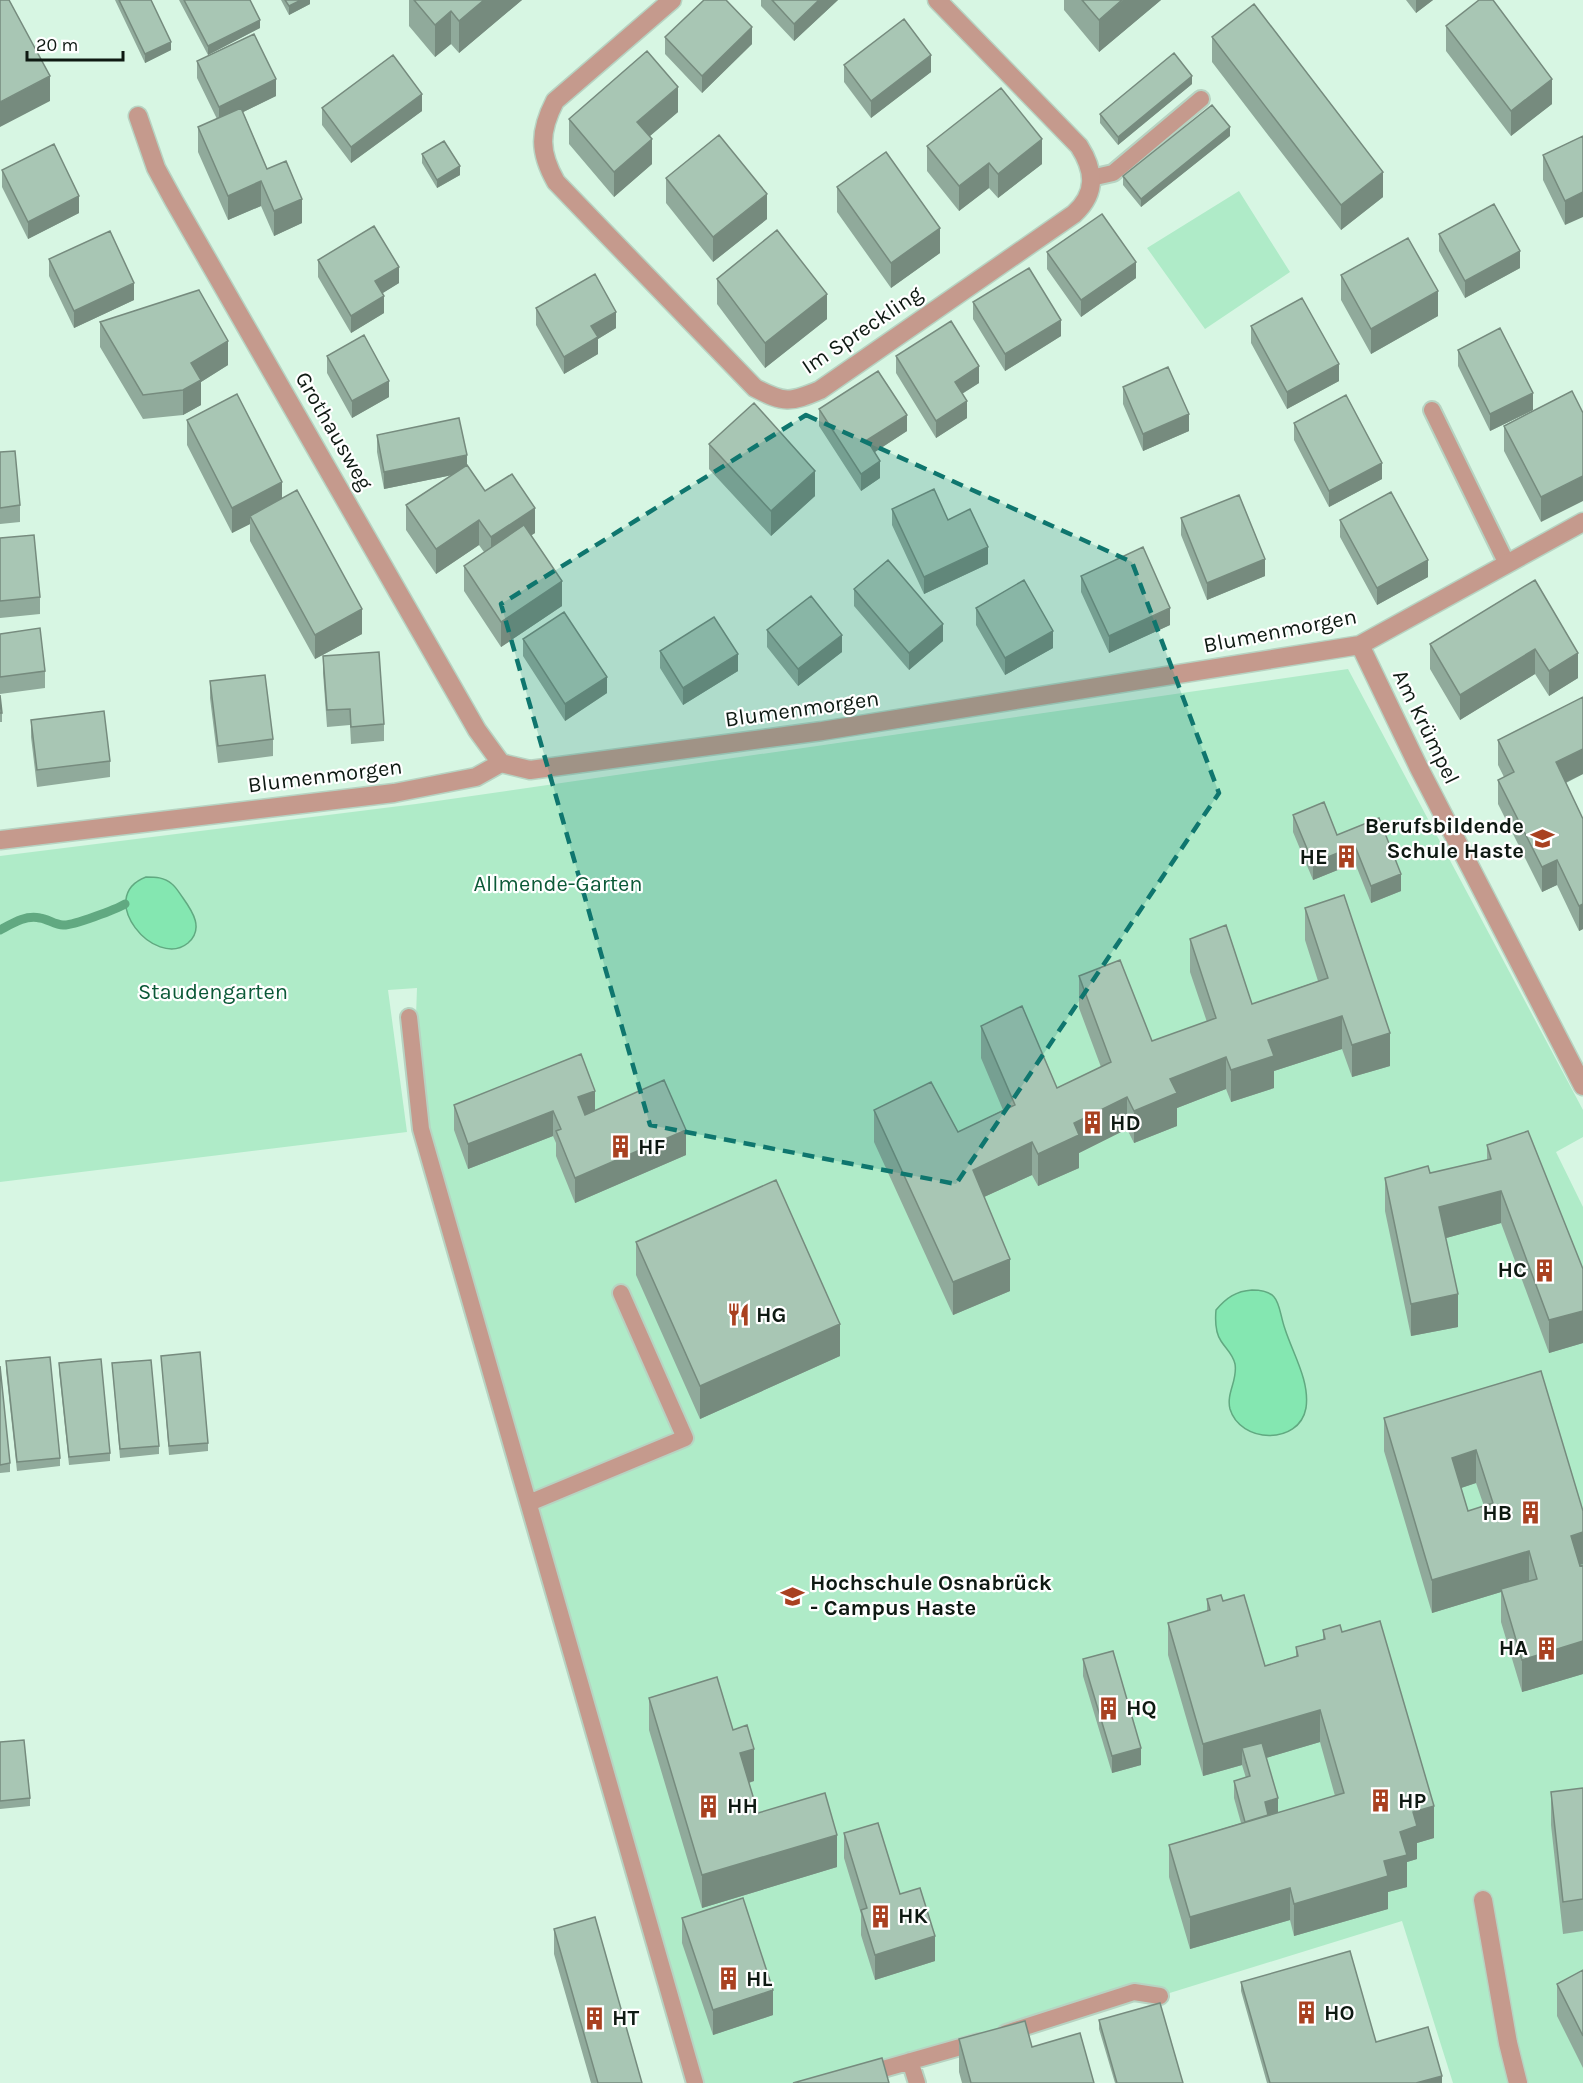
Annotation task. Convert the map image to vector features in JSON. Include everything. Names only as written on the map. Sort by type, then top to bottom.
[{"type":"street","name":"Im Spreckling","points":[[672,0],[555,101],[544,128],[542,145],[546,165],[556,182],[754,388],[777,399],[798,400],[820,390],[1074,214],[1085,203],[1090,193],[1091,178]]},
{"type":"street","points":[[937,0],[1079,146],[1088,160],[1091,178]]},
{"type":"street","name":"Grothausweg","points":[[138,117],[156,168],[174,201],[477,730],[501,763]]},
{"type":"street","name":"Blumenmorgen","points":[[0,840],[394,793],[476,777],[501,763],[530,770],[810,733],[1360,645],[1583,522]]},
{"type":"street","name":"Am Krümpel","points":[[1360,645],[1419,768],[1583,1086]]},
{"type":"street","points":[[1483,1900],[1508,2043],[1518,2083]]},
{"type":"lane","points":[[1091,178],[1113,173],[1201,99]]},
{"type":"lane","points":[[1432,410],[1507,564]]},
{"type":"lane","points":[[409,1017],[422,1129],[695,2083]]},
{"type":"lane","points":[[529,1503],[686,1438],[621,1293]]},
{"type":"lane","points":[[834,2083],[982,2041],[1134,1992],[1160,1996]]},
{"type":"lane","points":[[910,2061],[916,2083]]},
{"type":"highlighted area","points":[[806,415],[1132,562],[1219,793],[956,1184],[650,1125],[501,604]]},
{"type":"green space","points":[[1239,191],[1290,272],[1205,329],[1147,248]]},
{"type":"green space","name":"Hochschule Osnabrück - Campus Haste","points":[[1348,669],[1583,1110],[1583,1137],[1556,1152],[1583,1207],[1583,2083],[1453,2083],[1402,1921],[1160,1996],[1134,1992],[834,2083],[700,2083],[429,1136],[416,1016],[417,988],[388,990],[407,1132],[0,1182],[0,856],[416,804]]},
{"type":"shaded area","points":[[146,877],[166,880],[175,887],[187,903],[196,926],[193,938],[188,943],[175,949],[160,947],[146,939],[135,928],[128,914],[126,900],[132,887]]},
{"type":"shaded area","points":[[1252,1290],[1269,1293],[1277,1301],[1306,1388],[1306,1408],[1301,1420],[1293,1429],[1282,1434],[1257,1434],[1245,1429],[1230,1409],[1235,1364],[1218,1334],[1216,1310],[1232,1296]]},
{"type":"building","points":[[0,0],[9,0],[50,76],[0,102]]},
{"type":"building","points":[[119,0],[151,0],[171,42],[145,54]]},
{"type":"building","points":[[184,0],[250,0],[260,20],[208,46]]},
{"type":"building","points":[[285,0],[301,0],[289,6]]},
{"type":"building","points":[[414,0],[484,0],[459,21],[451,11],[435,25]]},
{"type":"building","points":[[704,0],[726,0],[752,27],[702,76],[665,37]]},
{"type":"building","points":[[772,0],[819,0],[794,24]]},
{"type":"building","points":[[1082,0],[1122,0],[1099,20]]},
{"type":"building","points":[[1479,0],[1493,0],[1552,79],[1511,111],[1446,26]]},
{"type":"building","points":[[1254,4],[1383,172],[1341,205],[1212,37]]},
{"type":"building","points":[[904,19],[931,55],[871,101],[844,65]]},
{"type":"building","points":[[254,34],[276,79],[219,107],[197,61]]},
{"type":"building","points":[[647,51],[678,87],[637,122],[652,139],[614,172],[569,119]]},
{"type":"building","points":[[1174,53],[1192,76],[1118,137],[1100,114]]},
{"type":"building","points":[[393,55],[422,94],[351,147],[322,108]]},
{"type":"building","points":[[1001,88],[1042,139],[998,174],[989,163],[959,186],[927,146]]},
{"type":"building","points":[[1212,105],[1230,127],[1141,199],[1123,176]]},
{"type":"building","points":[[241,108],[267,169],[286,161],[302,199],[274,211],[261,181],[228,196],[198,127]]},
{"type":"building","points":[[719,135],[767,194],[713,237],[666,178]]},
{"type":"building","points":[[1583,136],[1583,192],[1565,201],[1543,155]]},
{"type":"building","points":[[444,141],[460,166],[437,180],[422,154]]},
{"type":"building","points":[[54,144],[79,196],[28,222],[2,170]]},
{"type":"building","points":[[886,152],[940,228],[891,263],[837,187]]},
{"type":"building","points":[[1494,204],[1520,251],[1465,281],[1439,234]]},
{"type":"building","points":[[1102,214],[1136,262],[1081,300],[1047,252]]},
{"type":"building","points":[[374,226],[399,267],[375,281],[384,296],[351,316],[318,260]]},
{"type":"building","points":[[777,230],[827,294],[765,343],[717,279]]},
{"type":"building","points":[[110,231],[134,283],[74,311],[49,259]]},
{"type":"building","points":[[1408,238],[1438,291],[1371,329],[1341,275]]},
{"type":"building","points":[[1029,268],[1061,320],[1005,354],[973,302]]},
{"type":"building","points":[[595,274],[616,312],[591,326],[598,337],[564,357],[536,308]]},
{"type":"building","points":[[199,290],[228,341],[191,363],[201,380],[183,390],[143,395],[100,322]]},
{"type":"building","points":[[1302,298],[1339,364],[1287,392],[1251,326]]},
{"type":"building","points":[[951,321],[979,366],[955,382],[967,401],[936,421],[896,356]]},
{"type":"building","points":[[1500,328],[1533,393],[1490,414],[1458,350]]},
{"type":"building","points":[[364,335],[389,381],[352,401],[327,356]]},
{"type":"building","points":[[1168,367],[1189,414],[1143,434],[1123,387]]},
{"type":"building","points":[[878,371],[907,415],[867,440],[880,461],[861,474],[819,409]]},
{"type":"building","points":[[1572,391],[1583,413],[1583,476],[1541,497],[1504,426]]},
{"type":"building","points":[[237,394],[282,482],[232,508],[187,420]]},
{"type":"building","points":[[1346,395],[1382,463],[1329,491],[1294,423]]},
{"type":"building","points":[[754,403],[815,471],[771,511],[709,444]]},
{"type":"building","points":[[459,418],[467,455],[384,472],[377,435]]},
{"type":"building","points":[[15,451],[20,505],[0,508],[0,452]]},
{"type":"building","points":[[467,465],[485,491],[512,474],[535,508],[491,537],[479,520],[436,549],[406,505]]},
{"type":"building","points":[[934,489],[948,520],[970,509],[988,547],[924,577],[892,509]]},
{"type":"building","points":[[297,490],[362,609],[315,635],[250,516]]},
{"type":"building","points":[[1391,492],[1428,560],[1377,588],[1340,520]]},
{"type":"building","points":[[1239,495],[1265,559],[1207,583],[1181,518]]},
{"type":"building","points":[[524,525],[562,581],[501,622],[464,566]]},
{"type":"building","points":[[34,535],[40,597],[0,601],[0,538]]},
{"type":"building","points":[[1143,547],[1170,608],[1109,636],[1081,576]]},
{"type":"building","points":[[888,560],[943,624],[909,653],[854,589]]},
{"type":"building","points":[[1024,580],[1053,631],[1005,658],[976,608]]},
{"type":"building","points":[[1535,580],[1578,653],[1549,671],[1535,649],[1460,695],[1430,644]]},
{"type":"building","points":[[811,596],[842,635],[798,669],[767,630]]},
{"type":"building","points":[[564,612],[607,677],[565,704],[523,639]]},
{"type":"building","points":[[714,617],[738,654],[683,688],[660,651]]},
{"type":"building","points":[[40,628],[45,671],[0,677],[0,634]]},
{"type":"building","points":[[379,652],[384,724],[351,727],[350,709],[327,710],[323,656]]},
{"type":"building","points":[[265,675],[273,739],[218,746],[210,681]]},
{"type":"building","points":[[1583,697],[1583,749],[1556,762],[1583,819],[1583,904],[1579,906],[1557,860],[1542,867],[1498,780],[1514,772],[1498,740]]},
{"type":"building","points":[[104,711],[110,761],[37,770],[31,720]]},
{"type":"building","points":[[1324,802],[1337,835],[1379,818],[1401,874],[1371,886],[1355,846],[1313,863],[1293,815]]},
{"type":"building","points":[[1344,895],[1390,1033],[1352,1045],[1342,1016],[1268,1040],[1274,1056],[1231,1070],[1226,1057],[1170,1079],[1177,1093],[1134,1111],[1127,1097],[1074,1123],[1079,1135],[1038,1154],[1032,1142],[973,1170],[1010,1259],[953,1282],[874,1110],[931,1082],[958,1132],[1015,1105],[981,1026],[1022,1006],[1057,1088],[1111,1062],[1079,976],[1120,960],[1152,1041],[1216,1018],[1190,939],[1226,925],[1252,1004],[1328,978],[1305,908]]},
{"type":"building","points":[[581,1054],[595,1091],[578,1097],[585,1115],[664,1080],[686,1130],[575,1178],[556,1131],[561,1129],[553,1111],[468,1144],[454,1105]]},
{"type":"building","name":"HC","points":[[1528,1131],[1583,1269],[1583,1311],[1549,1320],[1501,1191],[1439,1207],[1458,1294],[1411,1304],[1385,1178],[1428,1166],[1430,1173],[1491,1159],[1487,1145]]},
{"type":"building","name":"HG","points":[[776,1180],[840,1324],[700,1386],[636,1242]]},
{"type":"building","points":[[200,1352],[208,1443],[169,1446],[161,1356]]},
{"type":"building","points":[[50,1357],[60,1458],[17,1462],[6,1361]]},
{"type":"building","points":[[101,1359],[110,1453],[69,1457],[59,1363]]},
{"type":"building","points":[[151,1360],[159,1446],[120,1449],[112,1363]]},
{"type":"building","points":[[0,1366],[10,1463],[0,1465]]},
{"type":"building","name":"HB","points":[[1541,1371],[1583,1511],[1583,1532],[1571,1536],[1580,1566],[1583,1565],[1583,1641],[1522,1660],[1501,1589],[1537,1579],[1529,1551],[1432,1580],[1384,1418]],"holes":[[[1476,1450],[1493,1503],[1468,1511],[1452,1458]]]},
{"type":"building","name":"HP","points":[[1221,1595],[1223,1601],[1244,1595],[1265,1666],[1298,1656],[1296,1647],[1325,1639],[1323,1630],[1340,1625],[1342,1632],[1380,1621],[1434,1806],[1413,1812],[1417,1826],[1400,1832],[1407,1855],[1384,1861],[1388,1876],[1294,1904],[1290,1888],[1190,1917],[1169,1845],[1344,1793],[1320,1710],[1203,1744],[1168,1623],[1210,1610],[1207,1599]]},
{"type":"building","name":"HQ","points":[[1113,1651],[1141,1748],[1112,1756],[1083,1659]]},
{"type":"building","name":"HH","points":[[717,1677],[733,1730],[747,1725],[754,1749],[740,1753],[758,1813],[825,1793],[837,1835],[702,1875],[649,1698]]},
{"type":"building","points":[[24,1740],[30,1798],[0,1801],[0,1742]]},
{"type":"building","points":[[1262,1743],[1278,1798],[1265,1802],[1268,1815],[1245,1822],[1234,1781],[1250,1776],[1242,1748]]},
{"type":"building","points":[[1583,1788],[1583,1899],[1563,1902],[1551,1792]]},
{"type":"building","name":"HK","points":[[878,1823],[900,1894],[920,1888],[935,1936],[875,1955],[861,1910],[867,1908],[844,1833]]},
{"type":"building","name":"HL","points":[[743,1898],[773,1990],[713,2010],[682,1918]]},
{"type":"building","name":"HT","points":[[595,1917],[642,2083],[598,2083],[554,1929]]},
{"type":"building","name":"HO","points":[[1350,1951],[1376,2042],[1428,2027],[1442,2076],[1416,2083],[1270,2083],[1241,1982]]},
{"type":"building","points":[[1583,1970],[1583,2036],[1557,1984]]},
{"type":"building","points":[[1160,2003],[1183,2083],[1117,2083],[1099,2020]]},
{"type":"building","points":[[1025,2021],[1032,2047],[1080,2033],[1094,2083],[971,2083],[959,2039]]},
{"type":"building","points":[[882,2058],[889,2083],[793,2083]]},
{"type":"waterway","points":[[0,930],[19,920],[35,917],[60,925],[68,925],[125,904]]},
{"type":"place","name":"Berufsbildende Schule Haste","points":[[1542,839]]},
{"type":"place","name":"HE","points":[[1346,857]]},
{"type":"place","name":"HD","points":[[1092,1123]]},
{"type":"place","name":"HF","points":[[620,1147]]},
{"type":"place","name":"HC","points":[[1545,1270]]},
{"type":"place","name":"HG","points":[[738,1315]]},
{"type":"place","name":"HB","points":[[1530,1513]]},
{"type":"place","name":"Hochschule Osnabrück - Campus Haste","points":[[792,1596]]},
{"type":"place","name":"HA","points":[[1546,1648]]},
{"type":"place","name":"HQ","points":[[1108,1708]]},
{"type":"place","name":"HP","points":[[1380,1801]]},
{"type":"place","name":"HH","points":[[709,1806]]},
{"type":"place","name":"HK","points":[[880,1916]]},
{"type":"place","name":"HL","points":[[728,1979]]},
{"type":"place","name":"HO","points":[[1306,2013]]},
{"type":"place","name":"HT","points":[[594,2018]]},
{"type":"park label","name":"Allmende-Garten","points":[[558,884]]},
{"type":"park label","name":"Staudengarten","points":[[213,992]]}]
